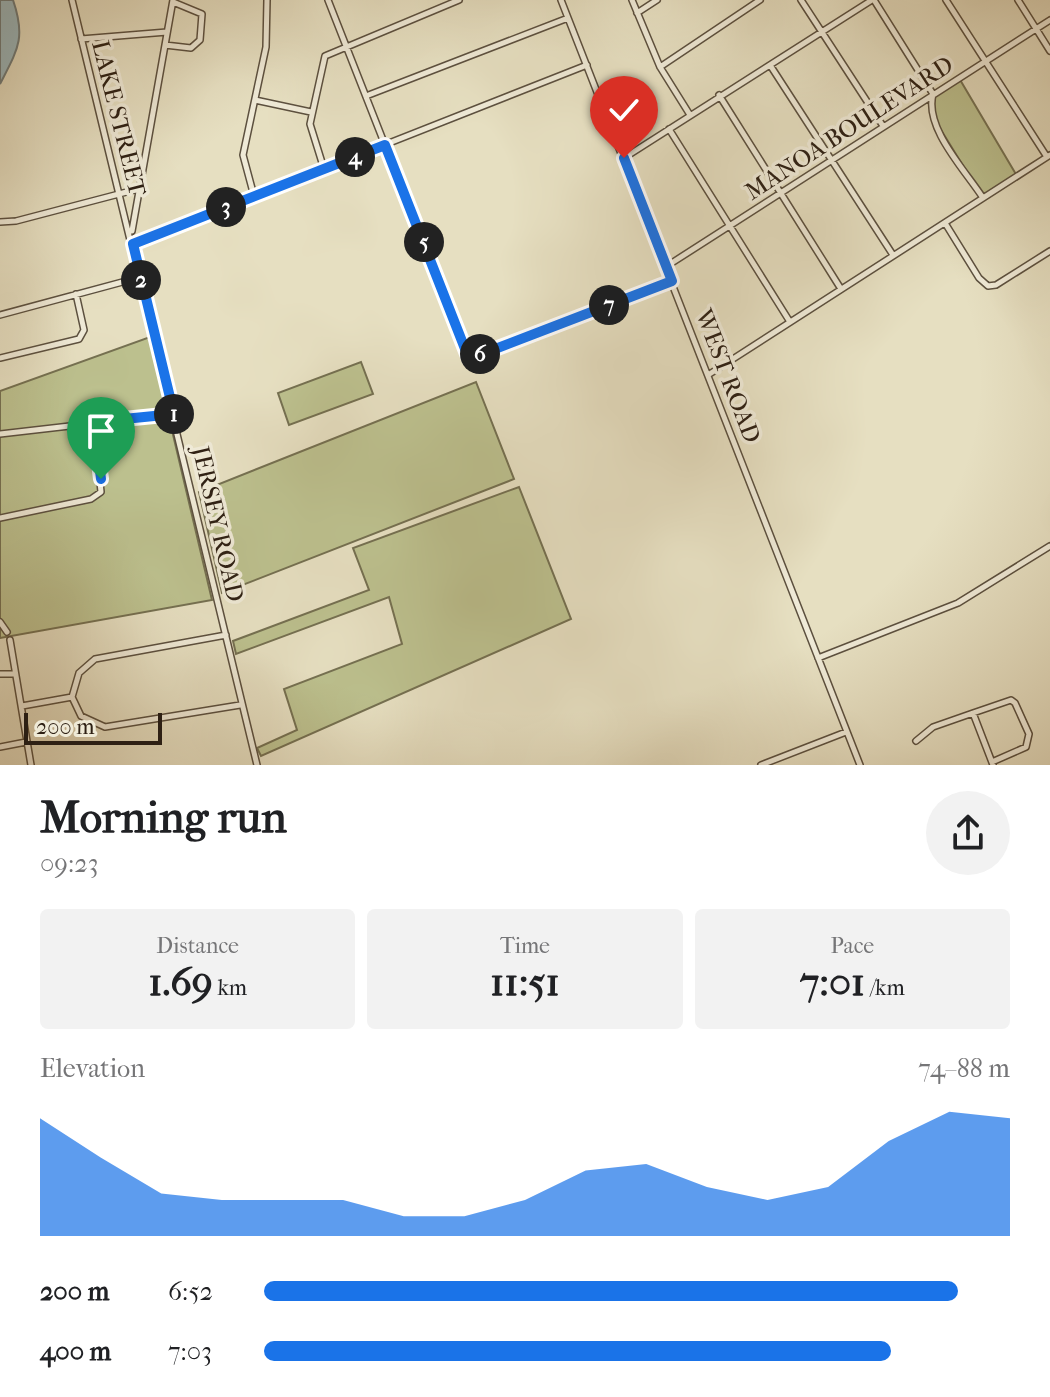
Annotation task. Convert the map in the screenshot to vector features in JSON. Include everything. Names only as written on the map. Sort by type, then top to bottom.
[{"type":"street","name":"LAKE STREET","points":[[72,0],[133,244]]},
{"type":"street","points":[[254,196],[243,162],[266,47],[267,0]]},
{"type":"street","points":[[328,0],[469,359],[672,281]]},
{"type":"street","points":[[324,169],[311,132],[311,112],[325,56],[459,0]]},
{"type":"street","name":"WEST ROAD","points":[[561,0],[860,765]]},
{"type":"street","points":[[632,0],[660,67],[690,115]]},
{"type":"street","points":[[637,13],[657,0]]},
{"type":"street","points":[[660,67],[760,0]]},
{"type":"street","points":[[801,0],[883,126]]},
{"type":"street","points":[[624,158],[873,0],[933,94],[933,117],[983,198]]},
{"type":"street","points":[[707,375],[1048,156],[946,0]]},
{"type":"street","points":[[1018,0],[1050,51]]},
{"type":"street","points":[[131,237],[167,32],[173,1],[202,14],[202,32],[197,44],[188,49],[165,45]]},
{"type":"street","points":[[366,96],[568,18]]},
{"type":"street","name":"MANOA BOULEVARD","points":[[667,266],[1050,20]]},
{"type":"street","points":[[81,39],[167,32]]},
{"type":"street","points":[[133,244],[587,65]]},
{"type":"street","points":[[770,65],[893,255]]},
{"type":"street","points":[[719,95],[841,289]]},
{"type":"street","points":[[255,100],[311,112]]},
{"type":"street","points":[[669,129],[790,322]]},
{"type":"street","points":[[0,222],[140,188]]},
{"type":"street","points":[[945,223],[982,283],[988,286],[1000,283],[1050,251]]},
{"type":"street","name":"JERSEY ROAD","points":[[133,244],[240,705],[257,765]]},
{"type":"street","points":[[0,315],[141,277]]},
{"type":"street","points":[[0,358],[79,339],[84,334],[76,294]]},
{"type":"street","points":[[0,434],[174,414]]},
{"type":"street","points":[[0,518],[91,499],[101,492],[94,422]]},
{"type":"street","points":[[818,658],[966,599],[1050,546]]},
{"type":"street","points":[[0,622],[7,632]]},
{"type":"street","points":[[226,635],[90,661],[79,673],[72,697],[81,716],[105,727],[240,705]]},
{"type":"street","points":[[10,640],[31,765]]},
{"type":"street","points":[[0,674],[15,674]]},
{"type":"street","points":[[22,706],[72,697]]},
{"type":"street","points":[[916,741],[933,727],[973,713],[1011,700],[1029,734],[1026,747],[993,763],[973,713]]},
{"type":"street","points":[[761,765],[846,732]]},
{"type":"street","points":[[0,747],[26,742]]},
{"type":"green space","points":[[959,78],[1017,176],[983,198],[933,117],[933,94]]},
{"type":"green space","points":[[150,337],[212,600],[0,638],[0,391]]},
{"type":"green space","points":[[361,362],[373,394],[289,425],[278,393]]},
{"type":"green space","points":[[476,382],[514,479],[222,593],[199,492]]},
{"type":"green space","points":[[519,487],[571,619],[261,756],[257,748],[297,730],[284,689],[402,644],[389,597],[236,654],[233,641],[369,590],[353,548]]},
{"type":"water","points":[[0,0],[13,0],[19,34],[15,52],[0,84]]},
{"type":"route","points":[[101,479],[94,422],[174,414],[133,244],[385,145],[469,359],[672,281],[624,158]]}]
